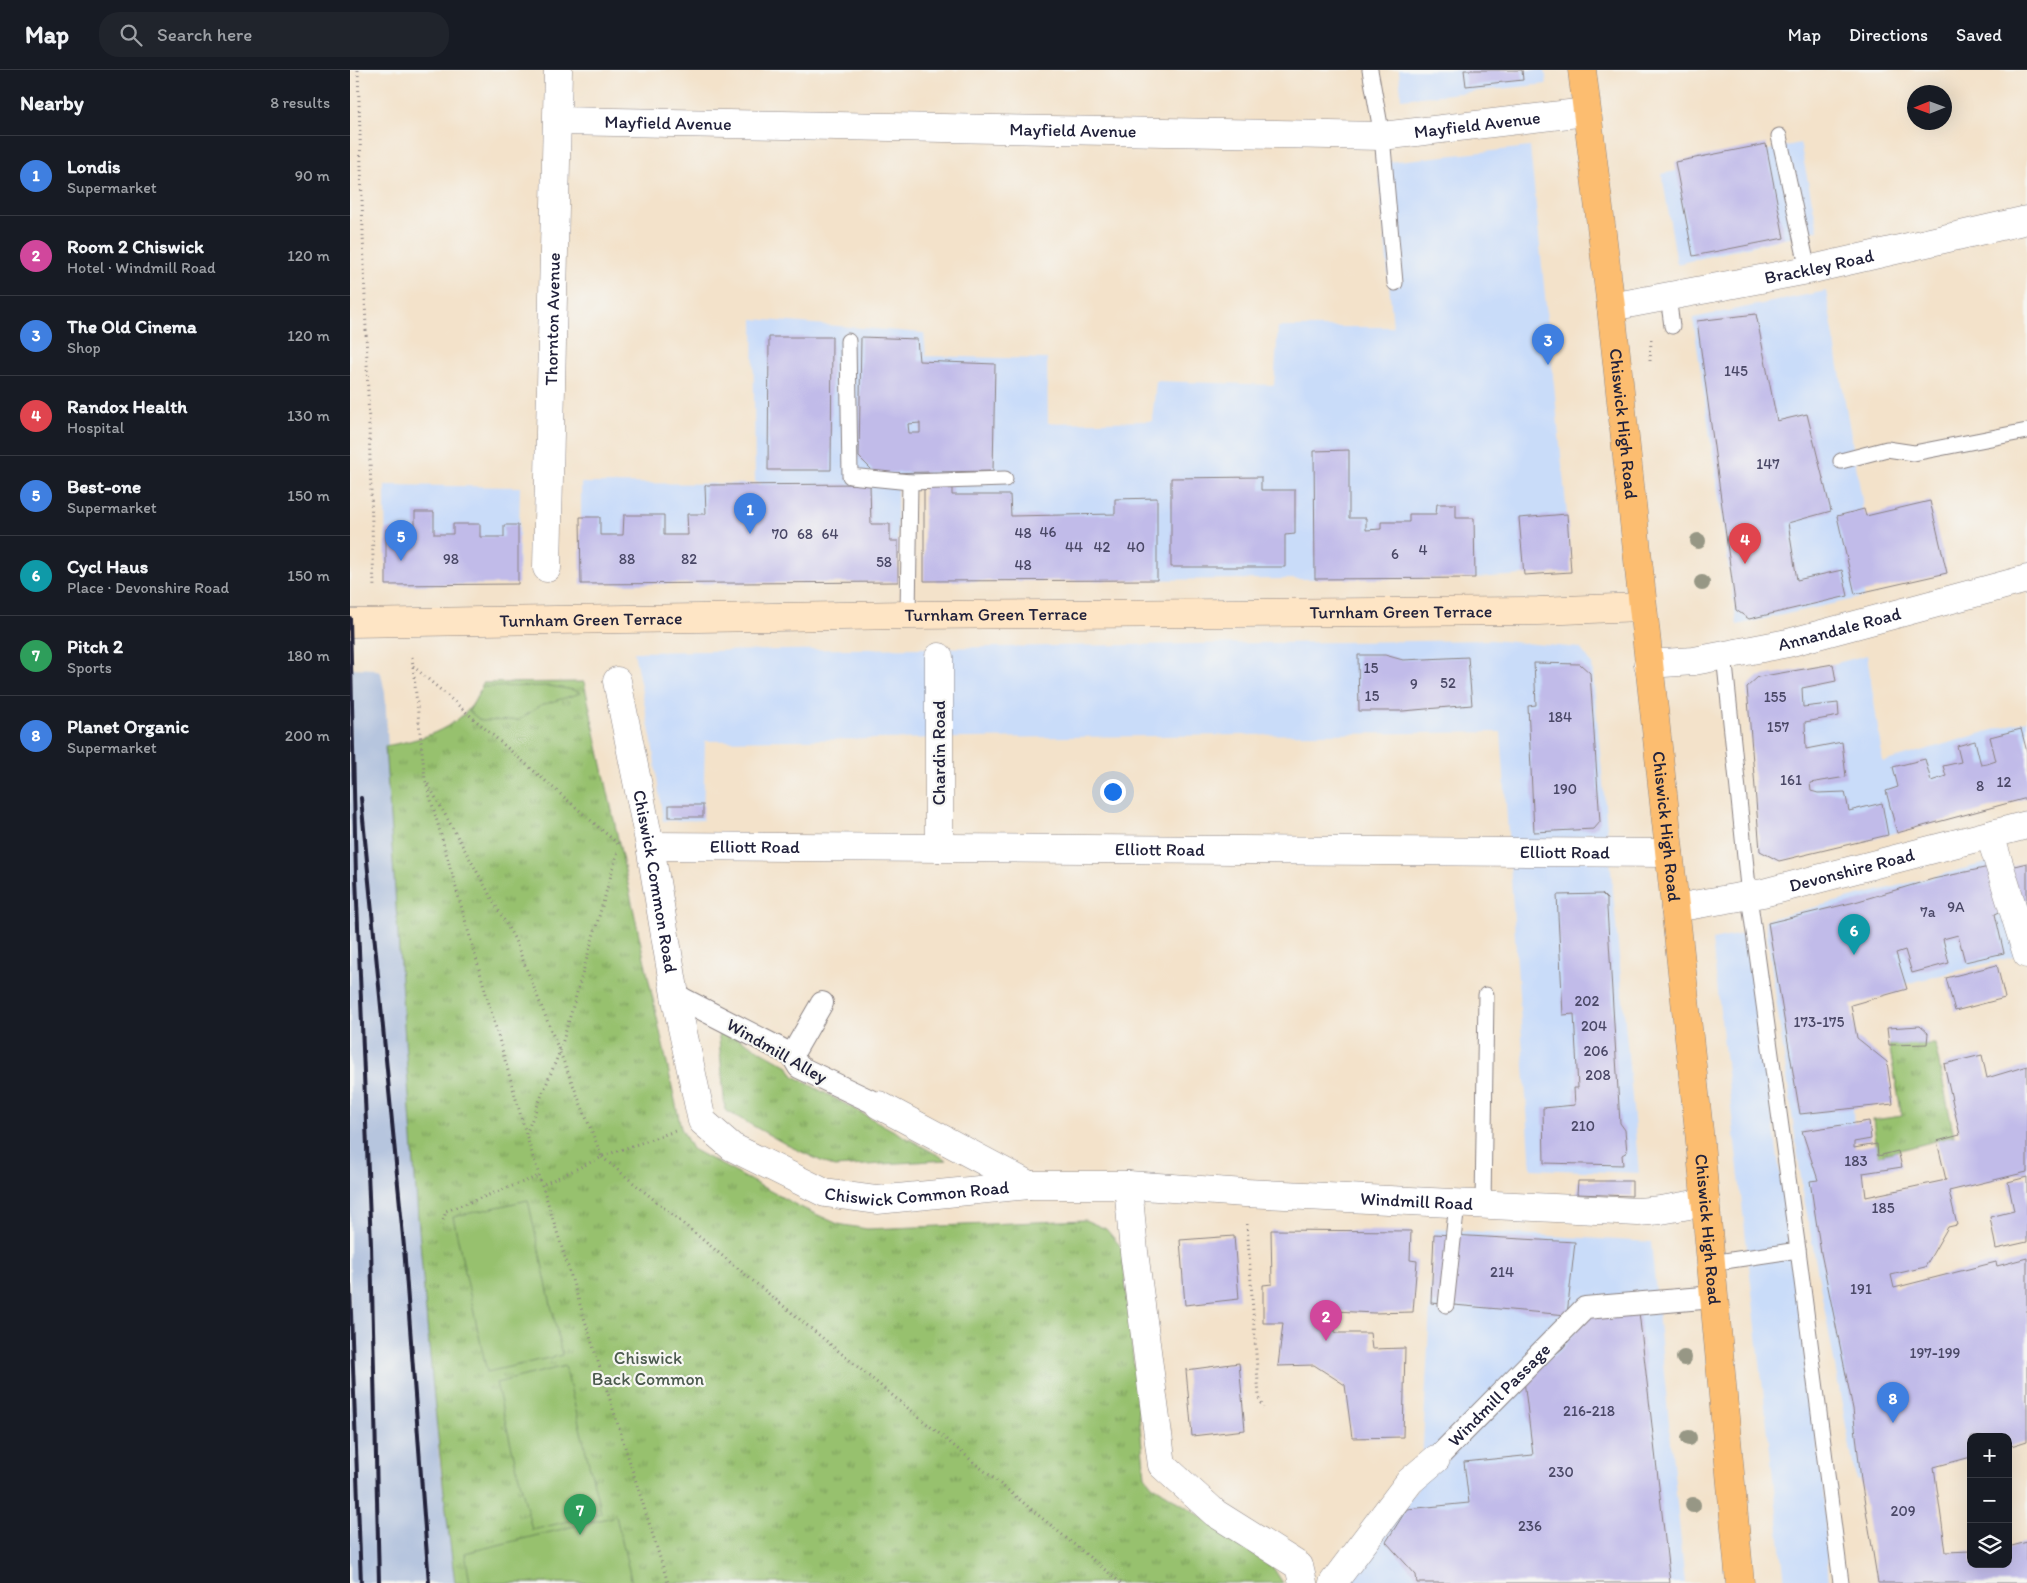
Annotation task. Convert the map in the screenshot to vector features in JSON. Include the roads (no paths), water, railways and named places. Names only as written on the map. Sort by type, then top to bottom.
[{"type":"main road","name":"Chiswick High Road","points":[[1582,70],[1611,307],[1706,1202],[1740,1583]]},
{"type":"main road","name":"Turnham Green Terrace","points":[[350,623],[908,615],[1528,611],[1642,607]]},
{"type":"street","name":"Thornton Avenue","points":[[547,568],[558,70]]},
{"type":"street","name":"Mayfield Avenue","points":[[558,121],[1382,136],[1586,112]]},
{"type":"street","name":"Brackley Road","points":[[1611,307],[1808,270],[2027,220]]},
{"type":"street","name":"Annandale Road","points":[[1648,664],[1674,663],[1724,656],[1788,642],[2027,579]]},
{"type":"street","name":"Chardin Road","points":[[939,657],[939,848]]},
{"type":"street","name":"Chiswick Common Road","points":[[617,681],[650,846],[675,995],[702,1122],[732,1147],[825,1193],[877,1200],[1029,1185],[1128,1185]]},
{"type":"street","name":"Devonshire Road","points":[[1675,908],[1749,896],[2027,825]]},
{"type":"street","points":[[1990,835],[2026,950]]},
{"type":"street","name":"Elliott Road","points":[[650,846],[1669,853]]},
{"type":"street","name":"Windmill Alley","points":[[675,995],[792,1055],[799,1067],[879,1105]]},
{"type":"street","points":[[792,1055],[822,1003]]},
{"type":"street","points":[[879,1105],[1029,1185]]},
{"type":"street","points":[[1128,1185],[1134,1252],[1162,1465],[1215,1513],[1299,1566],[1303,1583]]},
{"type":"street","name":"Windmill Road","points":[[1128,1185],[1245,1193],[1638,1212],[1706,1202]]},
{"type":"street","name":"Windmill Passage","points":[[1333,1583],[1410,1482],[1436,1459],[1586,1308],[1714,1297]]},
{"type":"lane","points":[[1370,70],[1382,136],[1396,283]]},
{"type":"lane","points":[[1779,136],[1808,270]]},
{"type":"lane","points":[[1668,297],[1672,326]]},
{"type":"lane","points":[[848,341],[850,476],[910,482],[1005,479]]},
{"type":"lane","points":[[1841,461],[1887,449],[1914,453],[2027,431]]},
{"type":"lane","points":[[908,615],[910,482]]},
{"type":"lane","points":[[1724,656],[1749,896],[1798,1250],[1841,1583]]},
{"type":"lane","points":[[1446,1305],[1470,1204],[1486,995]]},
{"type":"lane","points":[[1711,1263],[1798,1250]]},
{"type":"railway","points":[[350,618],[356,877],[371,1245],[379,1583]]},
{"type":"railway","points":[[361,798],[404,1247],[429,1583]]},
{"type":"railway","points":[[350,1286],[361,1583]]},
{"type":"place","name":"The Old Cinema","points":[[1548,365]]},
{"type":"place","name":"Londis","points":[[750,534]]},
{"type":"place","name":"Best-one","points":[[401,561]]},
{"type":"place","name":"Randox Health","points":[[1745,564]]},
{"type":"place","name":"Cycl Haus","points":[[1854,955]]},
{"type":"place","name":"Room 2 Chiswick","points":[[1326,1341]]},
{"type":"place","name":"Planet Organic","points":[[1893,1423]]},
{"type":"place","name":"Pitch 2","points":[[580,1535]]},
{"type":"park label","name":"Chiswick Back Common","points":[[648,1368]]}]
